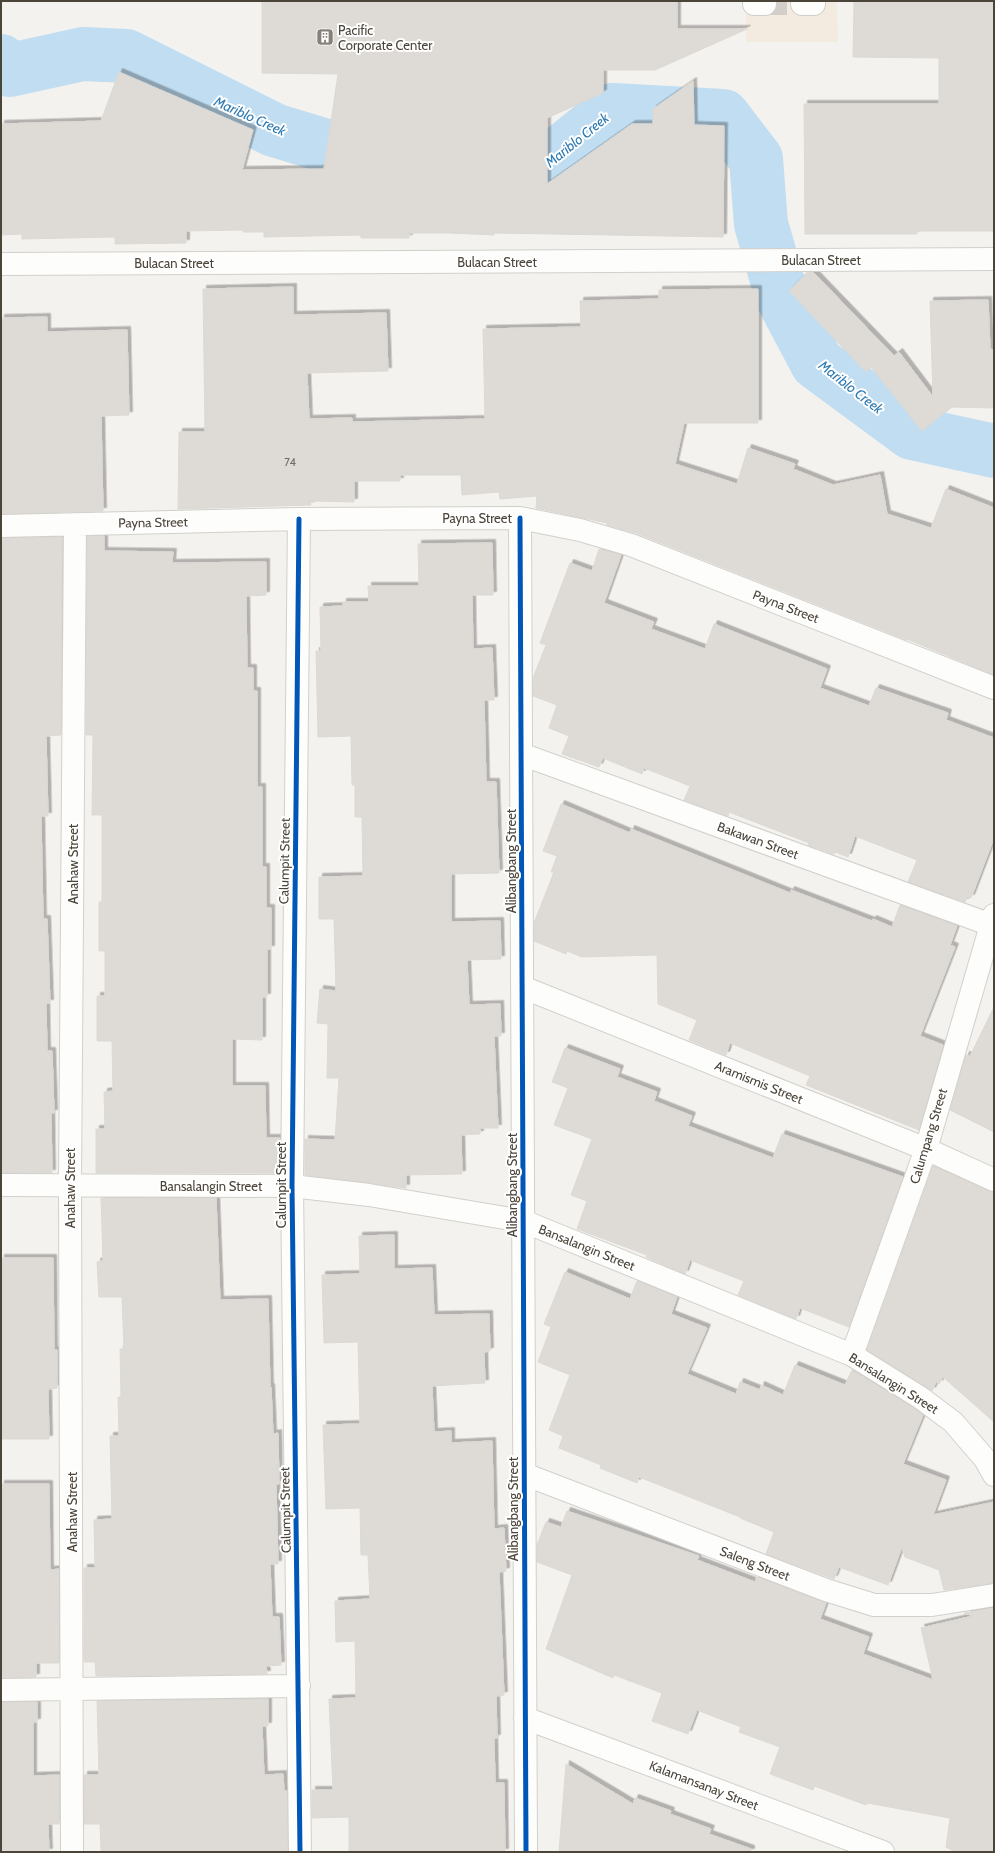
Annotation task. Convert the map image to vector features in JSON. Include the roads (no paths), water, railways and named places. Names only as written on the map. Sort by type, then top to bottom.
[{"type":"street","name":"Bulacan Street","points":[[1,264],[994,259]]},
{"type":"street","name":"Payna Street","points":[[1,526],[299,519],[520,518],[580,530],[631,545],[994,688]]},
{"type":"street","name":"Alibangbang Street","points":[[520,518],[526,1852]]},
{"type":"street","name":"Calumpit Street","points":[[299,519],[292,1186],[300,1852]]},
{"type":"street","name":"Anahaw Street","points":[[72,1852],[70,1184],[75,524]]},
{"type":"street","name":"Bakawan Street","points":[[521,754],[993,922]]},
{"type":"street","name":"Calumpang Street","points":[[852,1355],[926,1149],[993,922]]},
{"type":"street","name":"Aramismis Street","points":[[522,987],[926,1149],[994,1180]]},
{"type":"street","name":"Bansalangin Street","points":[[1,1185],[70,1184],[292,1186],[369,1196],[523,1221],[852,1355],[920,1398],[953,1422],[984,1459],[994,1475]]},
{"type":"street","name":"Saleng Street","points":[[524,1474],[826,1590],[874,1605],[932,1605],[994,1595]]},
{"type":"street","points":[[1,1690],[299,1686]]},
{"type":"street","name":"Kalamansanay Street","points":[[525,1718],[883,1852]]},
{"type":"waterway","name":"Mariblo Creek","points":[[1,61],[10,70],[83,54],[126,56],[274,130],[399,168]]},
{"type":"waterway","name":"Mariblo Creek","points":[[485,192],[505,197],[613,110],[723,116],[756,159],[761,224],[782,297],[817,363],[912,433],[994,451]]},
{"type":"tunnel","points":[[765,4],[802,4]]},
{"type":"place","name":"Pacific Corporate Center","points":[[325,37]]}]
